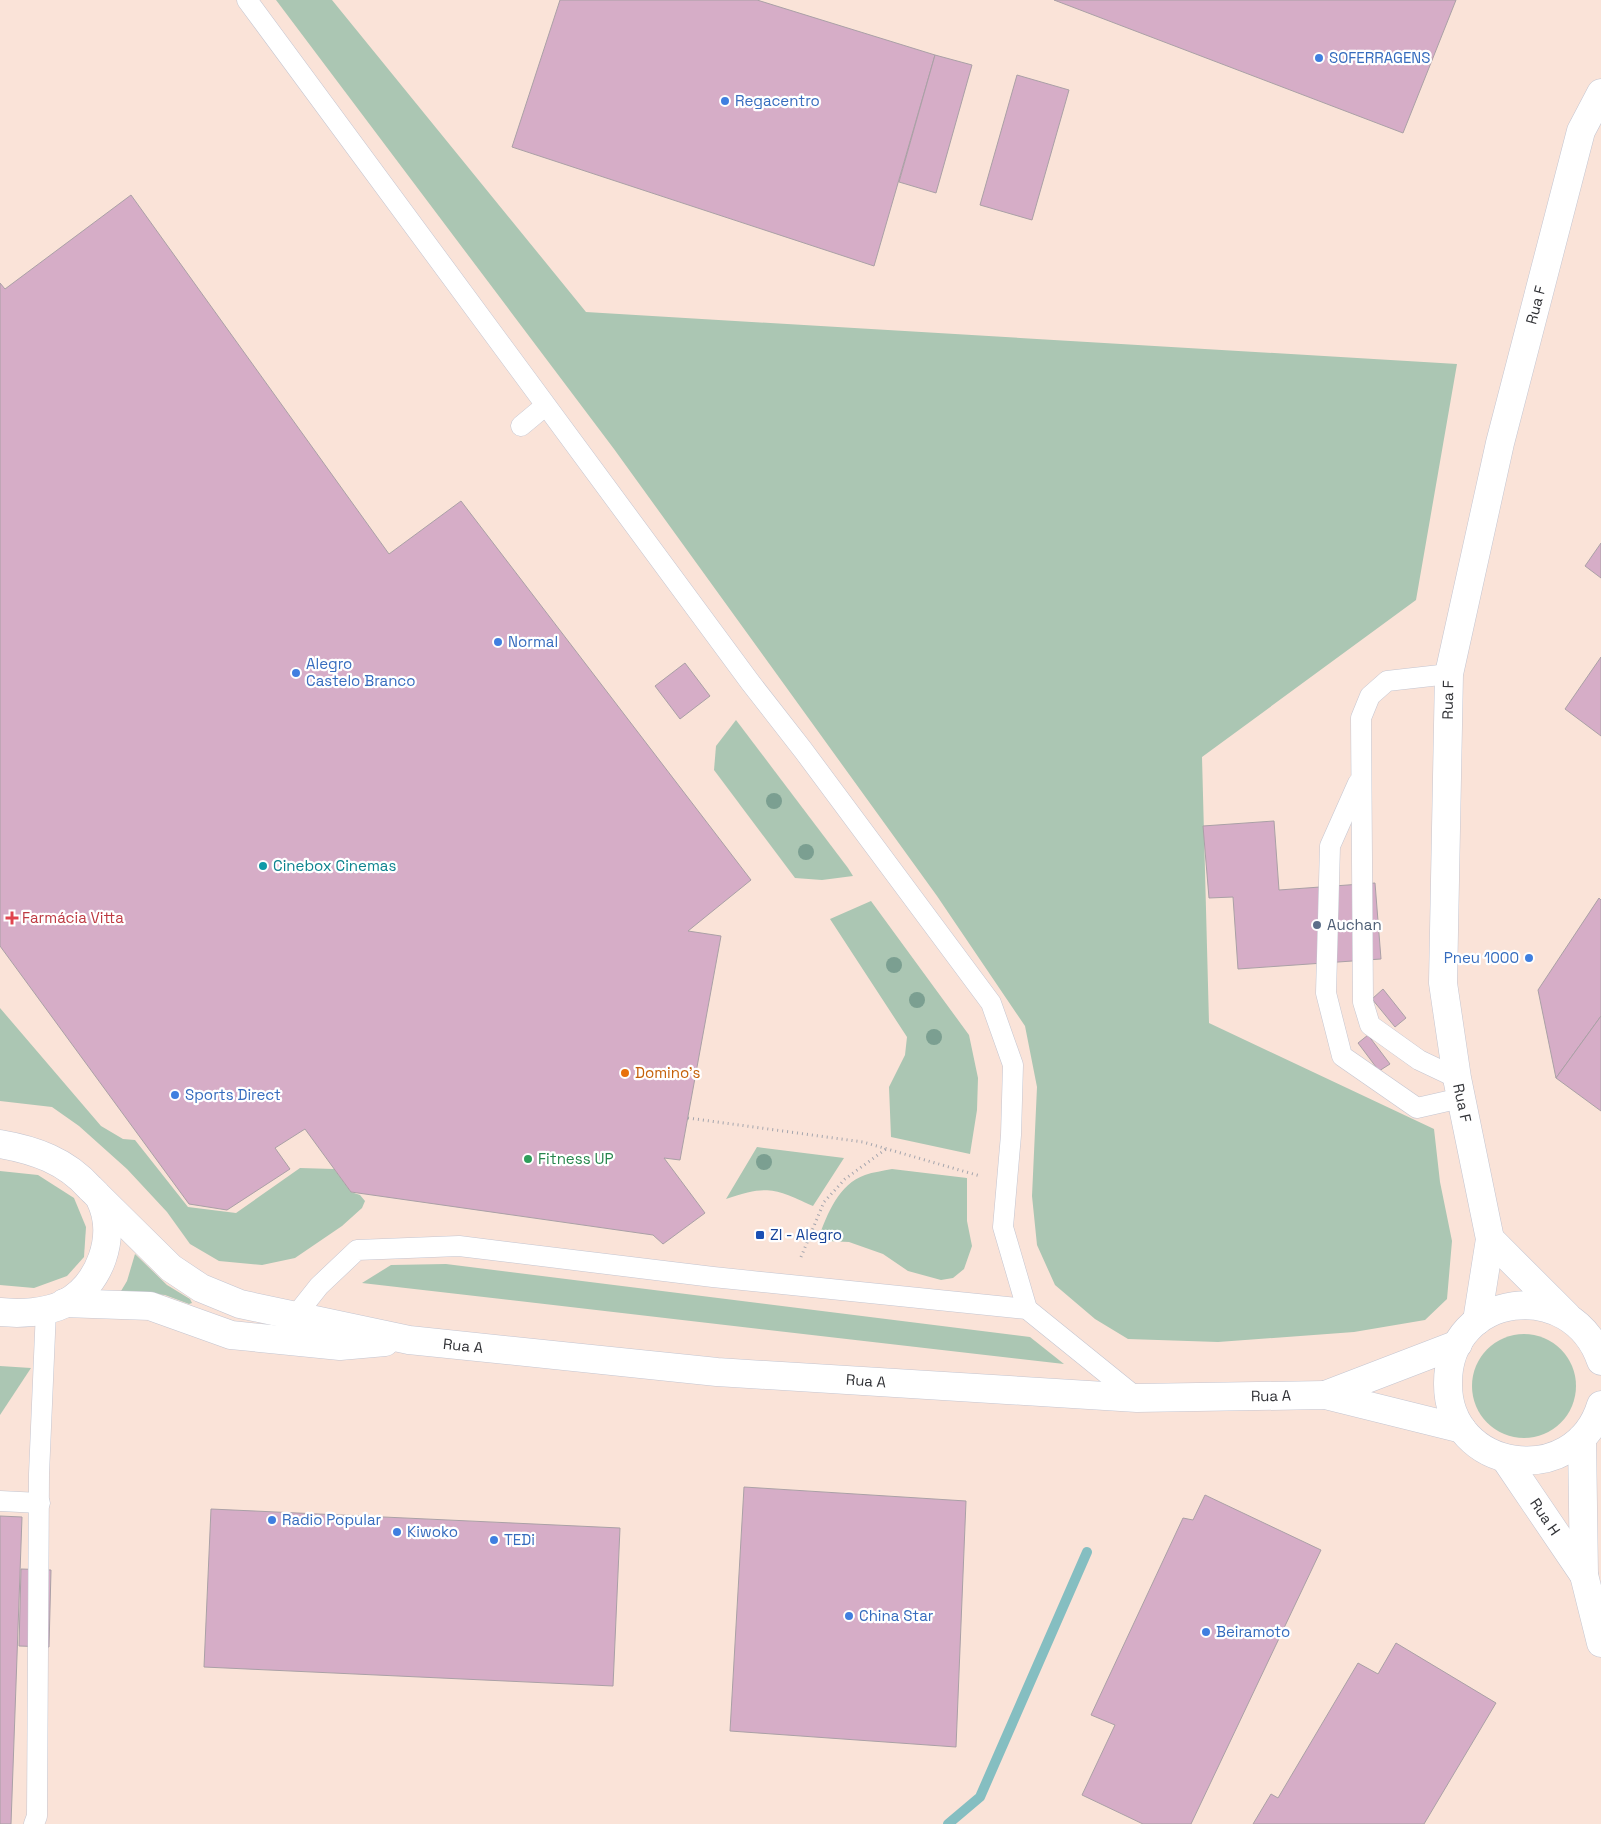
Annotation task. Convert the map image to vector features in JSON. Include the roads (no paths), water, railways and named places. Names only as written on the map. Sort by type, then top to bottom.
[{"type":"street","name":"Rua F","points":[[1477,1322],[1490,1239],[1459,1088],[1443,982],[1449,674],[1500,443],[1581,131],[1601,93]]},
{"type":"street","name":"Rua A","points":[[0,1144],[22,1148],[56,1160],[79,1176],[171,1268],[200,1288],[240,1304],[296,1314],[409,1340],[717,1372],[1138,1398],[1325,1395],[1462,1429]]},
{"type":"street","points":[[55,1306],[90,1282],[102,1260],[107,1240],[106,1221],[100,1198]]},
{"type":"street","points":[[1490,1239],[1566,1316],[1595,1336],[1601,1361]]},
{"type":"street","points":[[1566,1316],[1541,1306],[1522,1304],[1495,1310],[1477,1322],[1458,1344],[1449,1368],[1448,1396],[1453,1413],[1462,1429],[1481,1448],[1506,1460],[1533,1462],[1550,1458],[1567,1450],[1582,1438],[1598,1417],[1601,1405]]},
{"type":"street","name":"Rua A","points":[[0,1312],[55,1306],[150,1306],[231,1335],[340,1346],[409,1340]]},
{"type":"street","name":"Rua A","points":[[1325,1395],[1458,1344]]},
{"type":"street","name":"Rua H","points":[[1582,1438],[1584,1575],[1601,1643]]},
{"type":"street","name":"Rua H","points":[[1506,1460],[1584,1575]]},
{"type":"lane","points":[[247,0],[545,406],[992,1003],[1013,1065],[1003,1227],[1027,1309]]},
{"type":"lane","points":[[521,426],[545,406]]},
{"type":"lane","points":[[1361,776],[1330,846],[1326,993],[1342,1056],[1417,1108],[1459,1088],[1370,1025],[1363,1002],[1361,718],[1370,696],[1387,681],[1449,674]]},
{"type":"lane","points":[[296,1314],[319,1286],[357,1250],[459,1246],[713,1277],[1027,1309],[1138,1398]]},
{"type":"lane","points":[[34,1824],[37,1816],[40,1503],[55,1306]]},
{"type":"lane","points":[[0,1500],[40,1503]]},
{"type":"waterway","points":[[948,1824],[980,1797],[1087,1552]]},
{"type":"place","name":"SOFERRAGENS","points":[[1319,58]]},
{"type":"place","name":"Regacentro","points":[[725,101]]},
{"type":"place","name":"Normal","points":[[498,642]]},
{"type":"place","name":"Alegro Castelo Branco","points":[[296,673]]},
{"type":"place","name":"Cinebox Cinemas","points":[[263,866]]},
{"type":"place","name":"Farmácia Vitta","points":[[12,918]]},
{"type":"place","name":"Auchan","points":[[1317,925]]},
{"type":"place","name":"Pneu 1000","points":[[1529,958]]},
{"type":"place","name":"Domino's","points":[[625,1073]]},
{"type":"place","name":"Sports Direct","points":[[175,1095]]},
{"type":"place","name":"Fitness UP","points":[[528,1159]]},
{"type":"place","name":"ZI - Alegro","points":[[760,1235]]},
{"type":"place","name":"Radio Popular","points":[[272,1520]]},
{"type":"place","name":"Kiwoko","points":[[397,1532]]},
{"type":"place","name":"TEDi","points":[[494,1540]]},
{"type":"place","name":"China Star","points":[[849,1616]]},
{"type":"place","name":"Beiramoto","points":[[1206,1632]]}]
